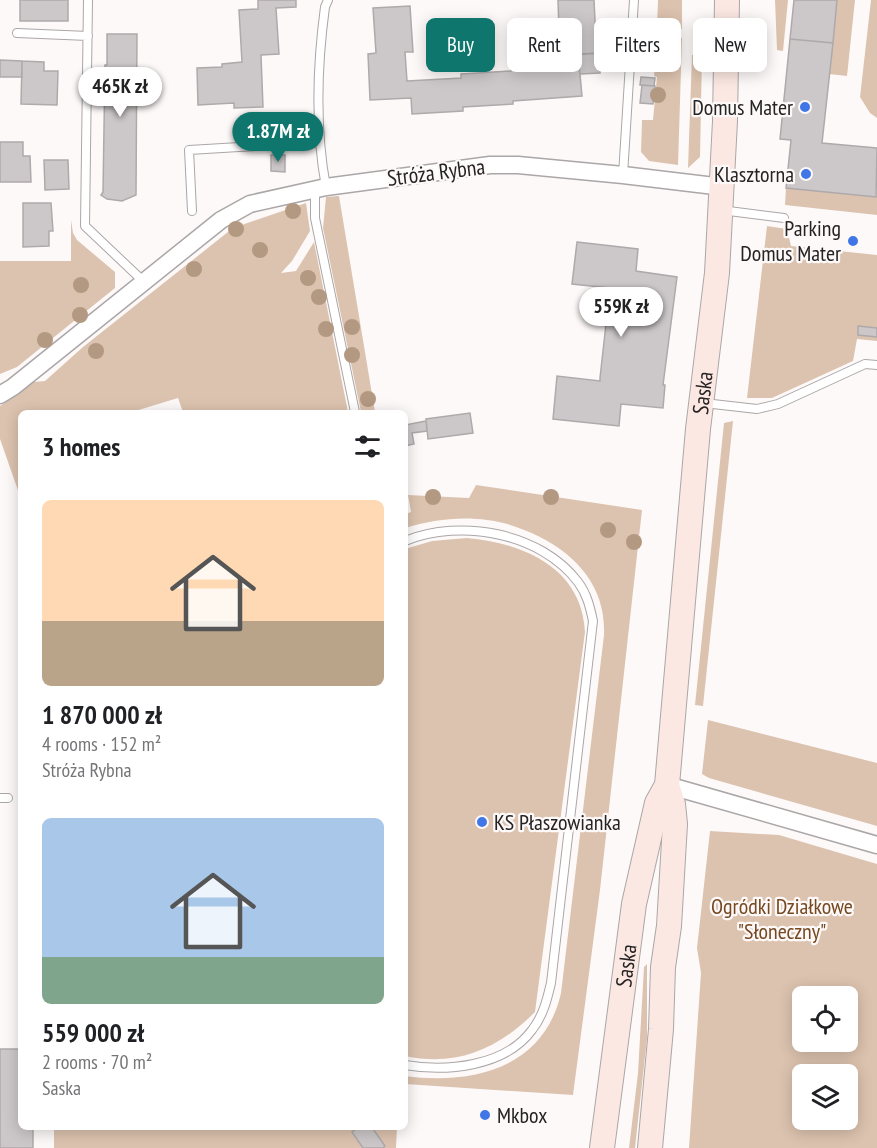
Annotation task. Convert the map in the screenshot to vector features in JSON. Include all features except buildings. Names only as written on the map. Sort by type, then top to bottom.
[{"type":"street","name":"Saska","points":[[650,1148],[675,824],[673,804],[667,785],[701,402],[717,273],[722,199],[727,0]]},
{"type":"street","name":"Stróża Rybna","points":[[0,395],[221,220],[250,204],[320,188],[490,165],[518,165],[623,175],[722,199]]},
{"type":"street","name":"Saska","points":[[602,1148],[634,904],[657,803],[667,785]]},
{"type":"street","points":[[667,785],[877,845]]},
{"type":"lane","points":[[88,0],[85,226],[143,281]]},
{"type":"lane","points":[[328,0],[325,7],[319,55],[320,188],[315,218],[355,410]]},
{"type":"lane","points":[[623,175],[634,0]]},
{"type":"lane","points":[[17,33],[88,36]]},
{"type":"lane","points":[[192,210],[189,150],[320,142]]},
{"type":"lane","points":[[722,199],[784,218]]},
{"type":"lane","points":[[701,402],[757,409],[778,404],[865,364],[877,364]]},
{"type":"lane","points":[[408,540],[431,533],[478,531],[504,536],[527,544],[565,568],[579,583],[589,602],[593,621],[551,983],[545,1008],[532,1031],[515,1047],[493,1058],[448,1069],[408,1065]]},
{"type":"green space","points":[[658,0],[682,0],[682,29],[681,18],[657,18]]},
{"type":"green space","points":[[775,0],[788,0],[783,51],[777,50]]},
{"type":"green space","points":[[837,0],[855,0],[847,76],[829,74]]},
{"type":"green space","points":[[871,0],[877,0],[877,118],[870,113],[860,97]]},
{"type":"green space","points":[[693,55],[693,72],[702,72],[700,157],[688,168]]},
{"type":"green space","points":[[654,72],[681,72],[678,165],[649,161],[641,152],[642,120],[653,120],[657,77],[654,76]]},
{"type":"green space","points":[[786,188],[876,197],[877,190],[877,215],[785,205]]},
{"type":"green space","points":[[339,196],[375,410],[361,410],[323,228],[326,197]]},
{"type":"green space","points":[[306,203],[310,231],[292,261],[281,273],[296,271],[314,242],[348,410],[182,410],[178,398],[139,410],[18,410],[18,490],[0,439],[0,406],[34,382],[45,381],[83,347],[233,228]]},
{"type":"green space","points":[[71,220],[73,233],[77,240],[115,272],[115,288],[17,367],[0,374],[0,261],[71,261]]},
{"type":"green space","points":[[767,226],[787,229],[791,246],[877,255],[877,341],[857,339],[853,361],[772,398],[747,398]]},
{"type":"green space","points":[[733,421],[703,706],[695,705],[724,423]]},
{"type":"green space","points":[[476,485],[642,510],[600,890],[573,1095],[408,1084],[408,1076],[456,1077],[502,1066],[522,1055],[539,1039],[552,1018],[561,993],[604,635],[600,603],[587,576],[567,554],[540,537],[508,524],[466,518],[408,527],[408,513],[411,512],[408,495],[469,498]]},
{"type":"green space","name":"KS Płaszowianka","points":[[467,538],[488,541],[529,553],[546,563],[561,575],[573,591],[581,610],[585,632],[535,1012],[521,1025],[491,1045],[459,1057],[442,1059],[408,1056],[408,548],[432,541]]},
{"type":"green space","points":[[708,720],[877,763],[877,826],[709,778],[702,774]]},
{"type":"green space","name":"Ogródki Działkowe \"Słoneczny\"","points":[[710,831],[779,835],[877,864],[877,1148],[689,1148],[701,973],[697,948]]},
{"type":"green space","points":[[647,964],[647,1038],[635,1148],[629,1148],[638,1073],[644,967]]},
{"type":"green space","points":[[54,1130],[397,1130],[396,1148],[54,1148]]},
{"type":"place","name":"Domus Mater","points":[[805,107]]},
{"type":"place","name":"Klasztorna","points":[[806,174]]},
{"type":"place","name":"Parking Domus Mater","points":[[853,241]]},
{"type":"place","name":"KS Płaszowianka","points":[[482,822]]},
{"type":"place","name":"Mkbox","points":[[485,1115]]}]
